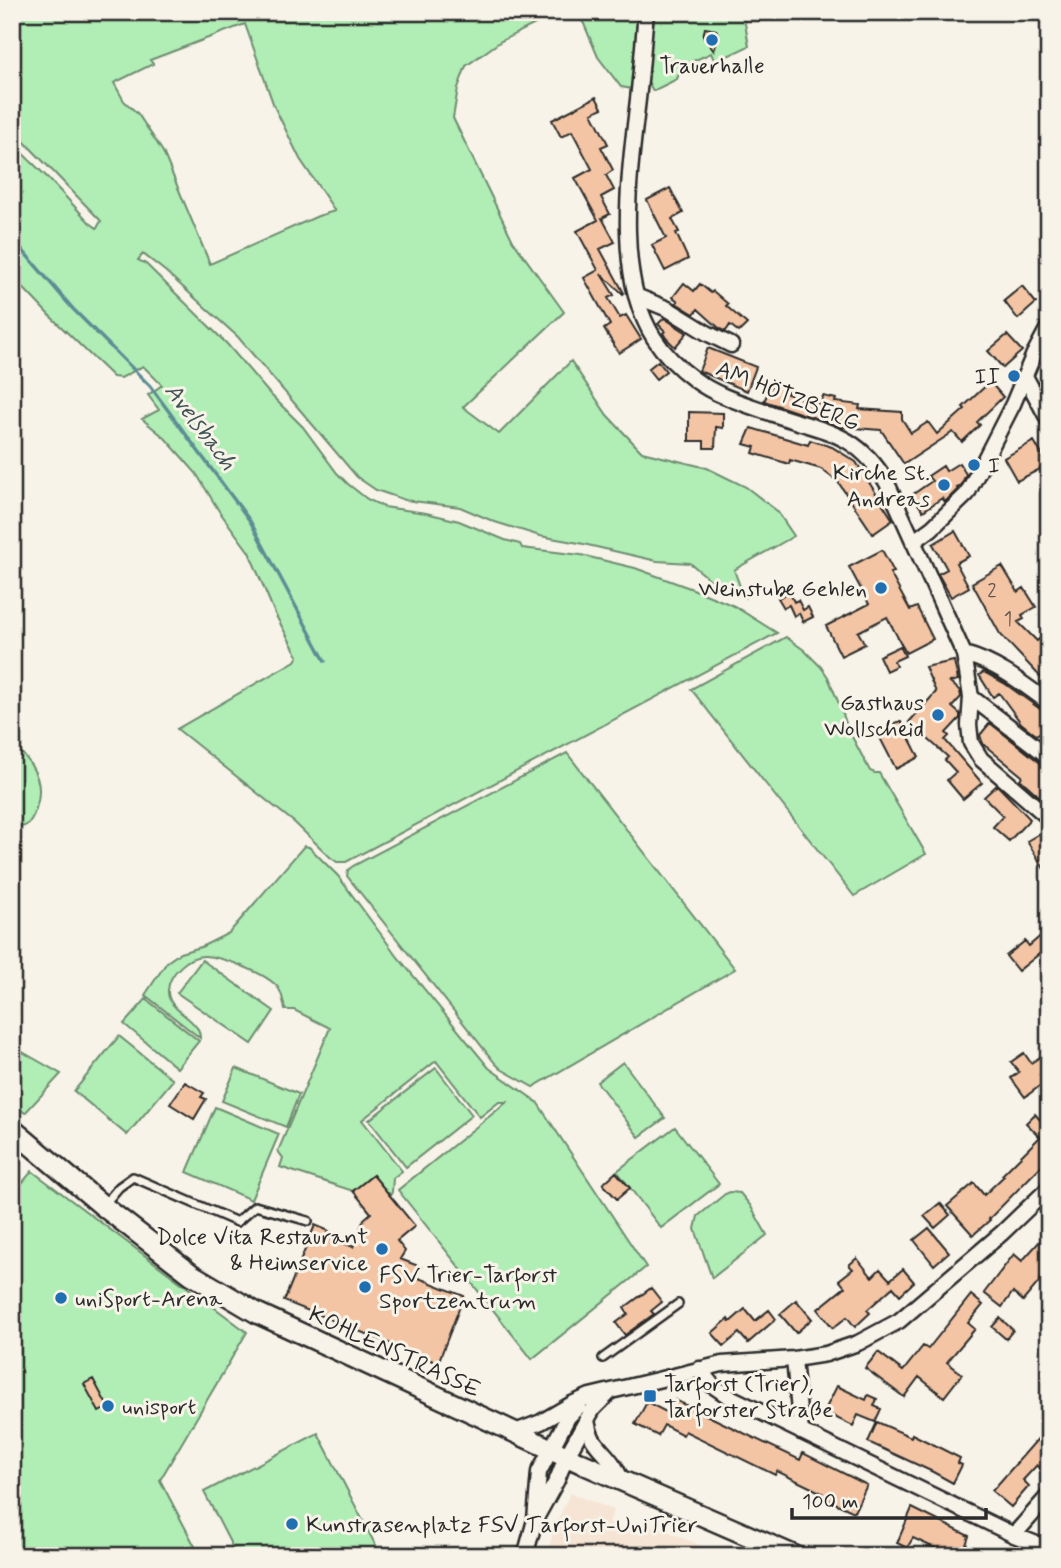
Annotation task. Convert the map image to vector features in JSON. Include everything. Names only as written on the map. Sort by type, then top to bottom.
[{"type":"main road","name":"KOHLENSTRASSE","points":[[12,1129],[103,1206],[191,1273],[257,1314],[559,1453],[795,1556]]},
{"type":"street","name":"AM HÖTZBERG","points":[[646,12],[628,209],[636,296],[653,338],[678,366],[720,395],[841,436],[862,450],[873,462],[887,483],[962,648],[971,697],[971,743],[981,759],[1049,818]]},
{"type":"street","name":"AM HÖTZBERG","points":[[636,296],[668,309],[731,345]]},
{"type":"street","points":[[913,542],[932,528],[967,494],[1049,326]]},
{"type":"street","points":[[1025,376],[1049,421]]},
{"type":"street","points":[[962,648],[999,667],[1049,703]]},
{"type":"street","points":[[971,697],[1049,757]]},
{"type":"street","points":[[515,1432],[541,1422],[590,1396],[722,1364],[827,1354],[859,1343],[899,1321],[1002,1233],[1049,1188]]},
{"type":"street","points":[[794,1359],[801,1432]]},
{"type":"street","points":[[699,1369],[712,1385],[728,1395],[1014,1535],[1049,1549]]},
{"type":"street","points":[[525,1556],[535,1520],[539,1472],[559,1453],[593,1409],[611,1391]]},
{"type":"street","points":[[559,1453],[568,1417],[590,1396]]},
{"type":"street","points":[[587,1419],[595,1443],[615,1465],[621,1480]]},
{"type":"street","points":[[1014,1535],[1049,1494]]},
{"type":"lane","points":[[103,1206],[118,1187],[133,1177],[237,1222],[255,1206],[308,1221]]},
{"type":"lane","points":[[604,1358],[678,1304]]},
{"type":"shaded area","points":[[570,1493],[614,1510],[609,1522],[624,1528],[627,1521],[657,1527],[725,1556],[546,1556]]},
{"type":"green space","points":[[12,12],[559,12],[501,41],[466,66],[458,88],[453,118],[513,241],[564,312],[463,407],[499,434],[571,361],[607,415],[642,452],[707,468],[746,487],[777,511],[794,536],[734,570],[744,597],[713,582],[690,563],[657,561],[540,536],[495,522],[460,507],[405,500],[376,490],[357,477],[238,337],[143,254],[138,260],[146,264],[227,344],[268,392],[303,427],[337,473],[367,499],[384,507],[459,521],[520,544],[522,548],[581,555],[635,568],[734,606],[777,633],[346,862],[337,862],[295,823],[177,729],[295,661],[298,656],[275,614],[249,552],[196,473],[165,438],[142,419],[159,410],[148,395],[162,385],[143,366],[121,378],[113,377],[12,276],[12,143],[90,223],[97,228],[101,221],[12,129]],"holes":[[[245,24],[274,106],[300,159],[335,211],[210,264],[163,152],[138,114],[124,101],[114,83],[153,64],[150,60]]]},
{"type":"green space","points":[[574,12],[641,12],[633,89],[621,87],[598,57],[584,24]]},
{"type":"green space","points":[[651,12],[743,12],[749,46],[715,62],[711,53],[682,66],[677,79],[653,91],[646,78]]},
{"type":"green space","points":[[786,637],[804,650],[828,677],[848,729],[870,771],[879,773],[926,854],[854,896],[691,689]]},
{"type":"green space","points":[[12,744],[31,765],[39,785],[34,814],[26,825],[22,826],[12,815]]},
{"type":"green space","points":[[567,753],[735,969],[533,1087],[495,1063],[347,876],[348,870],[353,866]]},
{"type":"green space","points":[[304,846],[309,847],[338,876],[397,956],[489,1068],[537,1102],[646,1267],[532,1359],[398,1190],[507,1102],[499,1102],[480,1117],[436,1061],[362,1120],[402,1171],[393,1178],[390,1196],[373,1175],[353,1191],[280,1167],[283,1158],[278,1151],[330,1028],[294,1010],[285,1010],[279,989],[266,978],[245,967],[213,957],[199,957],[186,962],[172,978],[168,990],[171,1002],[198,1029],[200,1038],[145,995],[167,962],[180,953],[201,947],[229,933]]},
{"type":"green space","points":[[202,960],[274,1011],[252,1044],[177,993]]},
{"type":"green space","points":[[146,999],[199,1041],[177,1068],[124,1024]]},
{"type":"green space","points":[[119,1036],[173,1080],[127,1135],[74,1091]]},
{"type":"green space","points":[[12,1046],[61,1074],[25,1113],[12,1103]]},
{"type":"green space","points":[[623,1062],[665,1118],[639,1137],[597,1082]]},
{"type":"green space","points":[[236,1068],[299,1094],[286,1127],[222,1101]]},
{"type":"green space","points":[[436,1068],[472,1115],[406,1167],[369,1120]]},
{"type":"green space","points":[[215,1107],[279,1134],[251,1200],[187,1172]]},
{"type":"green space","points":[[675,1127],[719,1184],[661,1228],[617,1171]]},
{"type":"green space","name":"unisport","points":[[32,1171],[247,1332],[160,1480],[200,1556],[12,1556],[12,1195]]},
{"type":"green space","points":[[730,1192],[740,1193],[767,1235],[712,1278],[695,1229],[698,1216]]},
{"type":"green space","name":"Kunstrasenplatz FSV Tarforst-UniTrier","points":[[318,1433],[381,1556],[237,1556],[204,1492]]},
{"type":"building","name":"Trauerhalle","points":[[705,28],[716,30],[719,34],[714,51],[703,36]]},
{"type":"building","points":[[596,97],[602,108],[592,113],[608,144],[601,147],[613,170],[606,175],[614,190],[601,197],[610,214],[602,218],[615,242],[600,249],[624,293],[601,274],[614,295],[608,298],[620,318],[626,315],[641,339],[619,353],[604,329],[610,325],[584,278],[598,270],[577,231],[598,220],[575,178],[592,169],[572,131],[561,137],[552,120]]},
{"type":"building","points":[[670,188],[683,213],[672,219],[688,259],[665,271],[652,245],[666,238],[647,200]]},
{"type":"building","points":[[684,283],[694,291],[700,284],[711,293],[713,291],[747,324],[739,332],[730,325],[724,331],[698,309],[694,314],[676,303],[678,301],[673,297]]},
{"type":"building","points":[[1022,286],[1036,303],[1018,319],[1004,301]]},
{"type":"building","points":[[664,318],[687,333],[675,347],[658,324]]},
{"type":"building","points":[[1007,335],[1022,351],[1003,368],[988,351]]},
{"type":"building","points":[[708,348],[756,367],[747,391],[699,371]]},
{"type":"building","points":[[658,361],[666,371],[656,379],[648,369]]},
{"type":"building","points":[[773,382],[789,390],[787,394],[821,404],[823,396],[836,399],[835,402],[860,405],[859,409],[902,412],[902,419],[911,433],[928,422],[937,434],[990,382],[1003,397],[977,422],[980,425],[962,442],[953,432],[904,464],[881,430],[841,427],[764,401]]},
{"type":"building","points":[[689,412],[723,413],[723,428],[716,427],[715,448],[704,448],[704,441],[689,441]]},
{"type":"building","points":[[751,428],[808,445],[810,440],[832,447],[856,462],[893,520],[873,534],[838,482],[821,469],[790,460],[789,464],[753,453],[755,447],[744,444]]},
{"type":"building","points":[[1034,441],[1048,465],[1017,481],[1004,458]]},
{"type":"building","name":"Kirche St. Andreas","points":[[959,463],[966,474],[961,486],[945,502],[942,498],[923,511],[912,495],[932,481],[928,476],[943,466],[946,471]]},
{"type":"building","points":[[955,531],[969,556],[956,563],[969,587],[951,597],[938,574],[947,569],[933,544]]},
{"type":"building","points":[[882,550],[894,572],[890,573],[910,610],[917,607],[933,639],[906,653],[887,617],[858,632],[865,644],[841,656],[826,626],[869,604],[849,567]]},
{"type":"building","points":[[1002,566],[1018,592],[1024,588],[1036,607],[1022,615],[1024,619],[1018,622],[1037,641],[1049,630],[1049,686],[1000,634],[972,583]]},
{"type":"building","points":[[789,592],[794,602],[798,600],[803,610],[808,607],[813,617],[803,622],[799,613],[794,616],[789,605],[784,608],[778,598]]},
{"type":"building","points":[[900,646],[905,656],[894,661],[896,666],[886,671],[879,656]]},
{"type":"building","points":[[954,661],[958,680],[950,682],[960,691],[961,697],[952,707],[960,714],[960,718],[946,733],[949,736],[945,740],[982,783],[963,799],[947,780],[956,772],[945,760],[948,757],[909,722],[936,692],[925,667]]},
{"type":"building","points":[[984,672],[1049,713],[1049,727],[1036,735],[1021,723],[999,693],[993,697],[979,675]]},
{"type":"building","points":[[901,722],[919,757],[896,769],[877,732]]},
{"type":"building","points":[[990,723],[1043,765],[1049,766],[1049,805],[1020,779],[1022,776],[983,744],[980,735]]},
{"type":"building","points":[[997,785],[1030,819],[1009,841],[993,827],[1003,816],[984,797]]},
{"type":"building","points":[[1049,828],[1049,877],[1027,841]]},
{"type":"building","points":[[1044,933],[1049,939],[1049,946],[1018,971],[1006,956],[1025,941],[1029,946]]},
{"type":"building","points":[[1049,1051],[1049,1068],[1040,1075],[1045,1082],[1025,1097],[1011,1078],[1019,1072],[1011,1062],[1024,1053],[1031,1063]]},
{"type":"building","points":[[185,1082],[204,1093],[201,1097],[206,1099],[194,1119],[170,1104]]},
{"type":"building","points":[[1035,1114],[1041,1121],[1049,1114],[1049,1158],[973,1235],[947,1206],[974,1183],[984,1195],[1004,1176],[1002,1175],[1040,1137],[1026,1123]]},
{"type":"building","points":[[616,1172],[630,1188],[617,1199],[603,1184]]},
{"type":"building","name":"FSV Trier-Tarforst Sportzentrum","points":[[373,1175],[415,1226],[397,1241],[405,1251],[400,1259],[421,1267],[416,1277],[464,1296],[438,1363],[284,1301],[315,1225],[329,1231],[326,1236],[353,1247],[364,1219],[371,1213],[353,1191]]},
{"type":"building","points":[[940,1203],[950,1215],[935,1228],[924,1216]]},
{"type":"building","points":[[929,1228],[949,1252],[934,1265],[914,1240]]},
{"type":"building","points":[[1049,1231],[1049,1270],[1023,1301],[1013,1292],[1002,1307],[984,1293],[1014,1254],[1022,1261]]},
{"type":"building","points":[[857,1258],[872,1277],[880,1269],[890,1280],[903,1269],[914,1282],[900,1295],[893,1287],[867,1310],[870,1313],[855,1327],[847,1317],[833,1328],[818,1309],[845,1287],[839,1280],[853,1269],[849,1265]]},
{"type":"building","points":[[651,1288],[662,1302],[651,1311],[654,1314],[625,1335],[616,1323],[628,1314],[624,1308]]},
{"type":"building","points":[[971,1295],[983,1305],[968,1323],[975,1329],[947,1362],[962,1374],[944,1397],[919,1377],[904,1397],[865,1368],[878,1352],[903,1371],[923,1346],[928,1349]]},
{"type":"building","points":[[796,1300],[812,1319],[796,1333],[780,1314]]},
{"type":"building","points":[[745,1309],[755,1321],[769,1310],[776,1319],[748,1343],[739,1333],[724,1346],[712,1333]]},
{"type":"building","points":[[1000,1318],[1013,1330],[1006,1339],[992,1327]]},
{"type":"building","points":[[93,1379],[108,1407],[99,1412],[84,1384]]},
{"type":"building","points":[[837,1386],[866,1400],[868,1395],[877,1399],[874,1406],[881,1409],[875,1422],[858,1415],[853,1426],[824,1412]]},
{"type":"building","points":[[675,1400],[800,1460],[803,1453],[867,1485],[854,1512],[777,1471],[775,1475],[685,1431],[683,1435],[664,1425],[658,1436],[635,1424],[647,1402],[668,1413]]},
{"type":"building","points":[[877,1422],[911,1437],[912,1434],[960,1458],[958,1463],[962,1465],[953,1483],[868,1442]]},
{"type":"building","points":[[1049,1426],[1049,1464],[1043,1471],[1037,1465],[1023,1480],[1029,1486],[1011,1507],[992,1491]]},
{"type":"building","points":[[912,1508],[969,1536],[966,1545],[992,1556],[952,1556],[913,1538],[907,1548],[897,1543]]},
{"type":"waterway","name":"Avelsbach","points":[[12,238],[73,309],[150,386],[250,521],[325,661]]},
{"type":"place","name":"Trauerhalle","points":[[712,40]]},
{"type":"place","name":"II","points":[[1014,376]]},
{"type":"place","name":"I","points":[[974,465]]},
{"type":"place","name":"Kirche St. Andreas","points":[[944,485]]},
{"type":"place","name":"Weinstube Gehlen","points":[[881,588]]},
{"type":"place","name":"Gasthaus Wollscheid","points":[[938,715]]},
{"type":"place","name":"Dolce Vita Restaurant & Heimservice","points":[[382,1249]]},
{"type":"place","name":"FSV Trier-Tarforst Sportzentrum","points":[[365,1287]]},
{"type":"place","name":"uniSport-Arena","points":[[61,1298]]},
{"type":"place","name":"Tarforst (Trier), Tarforster Straße","points":[[650,1396]]},
{"type":"place","name":"unisport","points":[[108,1406]]},
{"type":"place","name":"Kunstrasenplatz FSV Tarforst-UniTrier","points":[[292,1524]]}]
